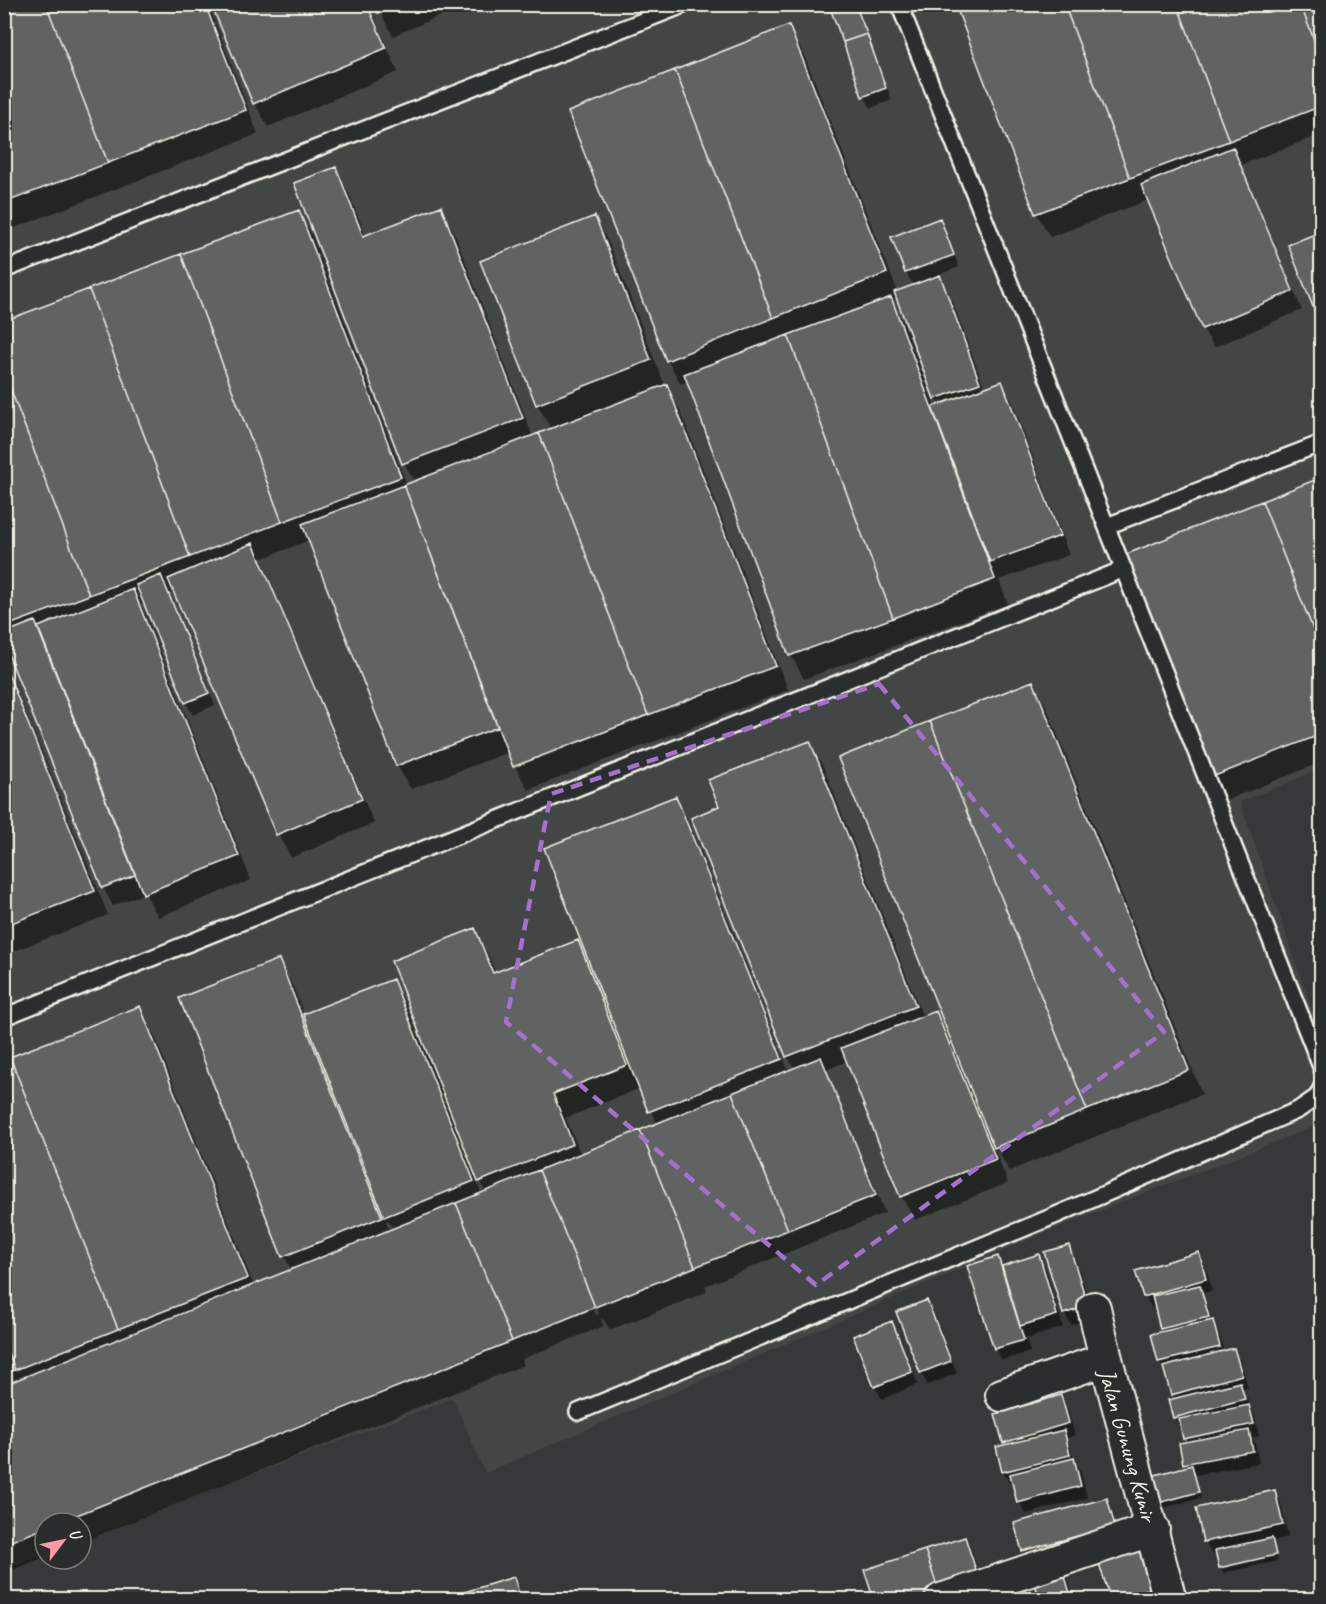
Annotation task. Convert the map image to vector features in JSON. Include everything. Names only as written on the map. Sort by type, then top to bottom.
[{"type":"street","points":[[1094,1308],[1106,1359]]},
{"type":"street","name":"Jalan Gunung Kunir","points":[[1002,1395],[1106,1359],[1170,1599]]},
{"type":"street","points":[[941,1599],[1153,1529]]},
{"type":"lane","points":[[4,270],[686,4]]},
{"type":"lane","points":[[898,4],[1322,1069]]},
{"type":"lane","points":[[1107,526],[1322,443]]},
{"type":"lane","points":[[4,1017],[1124,569]]},
{"type":"lane","points":[[578,1412],[1096,1198],[1298,1110],[1317,1097],[1322,1088]]},
{"type":"highlighted area","points":[[879,684],[1164,1032],[816,1285],[506,1022],[551,794]]},
{"type":"shaded area","points":[[5,5],[1321,5],[1321,769],[1240,802],[1321,1035],[1321,1124],[1053,1229],[485,1473],[453,1398],[93,1535],[93,1511],[33,1511],[33,1558],[5,1569]]},
{"type":"building","points":[[4,4],[46,4],[108,163],[4,203]]},
{"type":"building","points":[[46,4],[205,4],[246,110],[108,163]]},
{"type":"building","points":[[211,4],[367,4],[386,48],[253,104]]},
{"type":"building","points":[[374,4],[399,4],[378,13]]},
{"type":"building","points":[[839,4],[855,4],[867,34],[843,42],[830,8]]},
{"type":"building","points":[[955,4],[1064,4],[1130,178],[1035,214]]},
{"type":"building","points":[[1064,4],[1177,4],[1229,141],[1130,178]]},
{"type":"building","points":[[1177,4],[1300,4],[1322,60],[1322,106],[1229,141]]},
{"type":"building","points":[[1300,4],[1322,4],[1322,60]]},
{"type":"building","points":[[789,25],[887,273],[773,318],[675,70]]},
{"type":"building","points":[[867,34],[886,88],[862,97],[843,42]]},
{"type":"building","points":[[675,70],[773,318],[666,361],[568,112]]},
{"type":"building","points":[[1233,147],[1293,291],[1202,329],[1141,185]]},
{"type":"building","points":[[336,167],[363,236],[441,206],[523,418],[402,464],[294,183]]},
{"type":"building","points":[[299,210],[401,477],[282,522],[181,254]]},
{"type":"building","points":[[595,216],[651,360],[536,405],[480,261]]},
{"type":"building","points":[[940,218],[954,255],[905,273],[891,237]]},
{"type":"building","points":[[1322,231],[1322,329],[1288,245]]},
{"type":"building","points":[[181,254],[282,522],[190,557],[89,289]]},
{"type":"building","points":[[940,275],[980,383],[934,399],[894,292]]},
{"type":"building","points":[[89,289],[190,557],[89,595],[4,372],[4,321]]},
{"type":"building","points":[[891,297],[995,579],[893,618],[788,335]]},
{"type":"building","points":[[788,335],[893,618],[789,656],[684,374]]},
{"type":"building","points":[[4,372],[89,595],[4,627]]},
{"type":"building","points":[[1002,381],[1060,536],[990,562],[932,407]]},
{"type":"building","points":[[667,384],[776,666],[648,715],[539,433]]},
{"type":"building","points":[[539,433],[648,715],[513,767],[404,485]]},
{"type":"building","points":[[1322,477],[1322,652],[1262,501]]},
{"type":"building","points":[[404,485],[498,727],[396,766],[302,524]]},
{"type":"building","points":[[1262,501],[1322,652],[1322,734],[1212,777],[1124,555]]},
{"type":"building","points":[[253,543],[362,799],[276,835],[168,579]]},
{"type":"building","points":[[161,575],[209,693],[185,703],[136,585]]},
{"type":"building","points":[[133,589],[239,856],[143,894],[38,627]]},
{"type":"building","points":[[35,621],[135,875],[102,888],[4,644],[4,633]]},
{"type":"building","points":[[4,663],[95,891],[4,926]]},
{"type":"building","points":[[1033,681],[1189,1070],[1087,1110],[930,721]]},
{"type":"building","points":[[930,721],[1087,1110],[994,1148],[838,758]]},
{"type":"building","points":[[810,741],[916,1006],[786,1057],[691,818],[719,806],[708,780]]},
{"type":"building","points":[[676,796],[782,1059],[648,1112],[544,848]]},
{"type":"building","points":[[475,928],[493,973],[578,940],[627,1065],[553,1094],[573,1144],[478,1182],[391,961]]},
{"type":"building","points":[[279,959],[382,1217],[282,1257],[179,998]]},
{"type":"building","points":[[393,979],[474,1181],[384,1217],[303,1014]]},
{"type":"building","points":[[140,1006],[248,1278],[118,1329],[10,1057]]},
{"type":"building","points":[[936,1011],[996,1159],[900,1197],[841,1048]]},
{"type":"building","points":[[10,1057],[118,1329],[15,1370],[4,1343],[4,1060]]},
{"type":"building","points":[[821,1057],[876,1195],[788,1230],[732,1093]]},
{"type":"building","points":[[732,1093],[788,1230],[695,1267],[640,1130]]},
{"type":"building","points":[[640,1130],[695,1267],[595,1307],[539,1170]]},
{"type":"building","points":[[539,1170],[595,1307],[512,1341],[456,1203]]},
{"type":"building","points":[[456,1203],[512,1341],[87,1511],[33,1511],[33,1533],[4,1544],[4,1385]]},
{"type":"building","points":[[1069,1245],[1088,1306],[1063,1314],[1044,1252]]},
{"type":"building","points":[[1199,1252],[1206,1279],[1143,1297],[1135,1271]]},
{"type":"building","points":[[1039,1254],[1057,1315],[1020,1326],[1002,1266]]},
{"type":"building","points":[[998,1256],[1024,1340],[994,1349],[967,1266]]},
{"type":"building","points":[[1200,1285],[1209,1317],[1160,1329],[1152,1296]]},
{"type":"building","points":[[927,1300],[951,1361],[920,1373],[896,1312]]},
{"type":"building","points":[[1213,1320],[1220,1347],[1158,1362],[1151,1334]]},
{"type":"building","points":[[892,1321],[912,1372],[874,1387],[853,1336]]},
{"type":"building","points":[[4,1343],[15,1370],[4,1374]]},
{"type":"building","points":[[1234,1348],[1242,1375],[1171,1395],[1163,1367]]},
{"type":"building","points":[[1240,1382],[1245,1399],[1173,1418],[1168,1400]]},
{"type":"building","points":[[1061,1395],[1069,1423],[1003,1443],[995,1414]]},
{"type":"building","points":[[1249,1405],[1254,1424],[1183,1439],[1179,1419]]},
{"type":"building","points":[[1064,1430],[1070,1455],[1002,1472],[996,1447]]},
{"type":"building","points":[[1249,1430],[1253,1451],[1183,1464],[1179,1443]]},
{"type":"building","points":[[1074,1458],[1081,1486],[1017,1503],[1010,1474]]},
{"type":"building","points":[[1192,1465],[1199,1492],[1158,1503],[1151,1476]]},
{"type":"building","points":[[1275,1490],[1283,1525],[1203,1542],[1196,1508]]},
{"type":"building","points":[[1107,1498],[1115,1526],[1022,1551],[1014,1523]]},
{"type":"building","points":[[965,1537],[980,1582],[940,1595],[925,1550]]},
{"type":"building","points":[[1272,1538],[1276,1555],[1219,1568],[1215,1550]]},
{"type":"building","points":[[1141,1544],[1155,1587],[1111,1600],[1097,1558]]},
{"type":"building","points":[[925,1550],[940,1595],[926,1600],[874,1600],[864,1570]]},
{"type":"building","points":[[1061,1563],[1072,1600],[1040,1600],[1031,1571]]},
{"type":"building","points":[[514,1577],[521,1600],[438,1600]]}]
